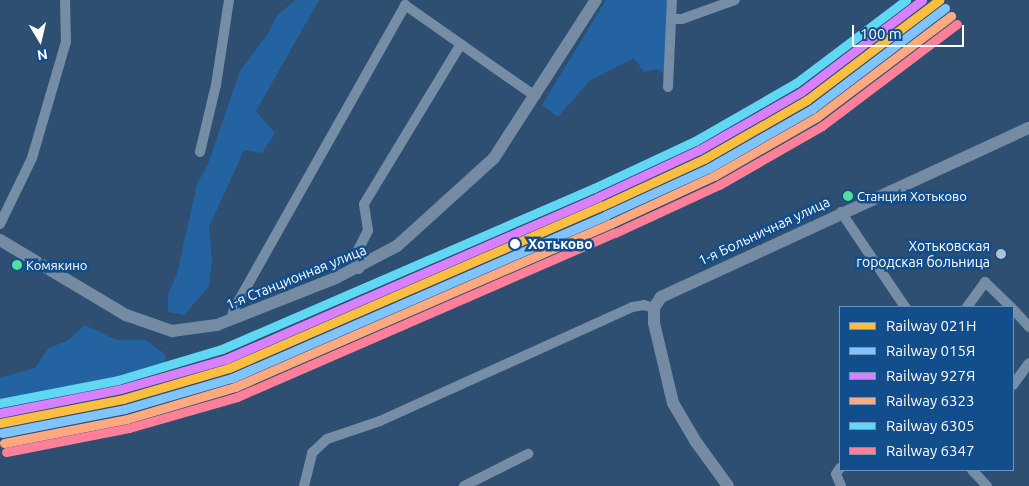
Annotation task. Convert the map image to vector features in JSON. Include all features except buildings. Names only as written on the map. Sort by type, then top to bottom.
[{"type":"main road","name":"1-я Станционная улица","points":[[0,240],[126,314],[159,328],[185,331],[231,320],[359,269],[397,246],[494,158],[536,96],[596,0]]},
{"type":"main road","name":"1-я Больничная улица","points":[[654,308],[670,290],[1029,128]]},
{"type":"main road","points":[[654,308],[656,340],[673,402],[696,442],[728,486]]},
{"type":"street","points":[[0,224],[32,158],[66,42],[65,0]]},
{"type":"street","points":[[200,152],[216,85],[229,0]]},
{"type":"street","points":[[668,87],[672,0]]},
{"type":"street","points":[[671,19],[682,19],[735,0]]},
{"type":"street","points":[[231,320],[234,309],[405,5],[536,96]]},
{"type":"street","points":[[359,269],[354,258],[368,230],[364,204],[461,44]]},
{"type":"street","points":[[841,212],[904,306]]},
{"type":"street","points":[[968,306],[986,282],[1010,306]]},
{"type":"street","points":[[304,486],[312,453],[327,439],[380,421],[632,307],[644,305],[654,308]]},
{"type":"street","points":[[1014,310],[1029,327]]},
{"type":"street","points":[[1014,384],[1029,364]]},
{"type":"street","points":[[464,486],[528,454]]},
{"type":"street","points":[[839,470],[836,474],[841,486]]},
{"type":"street","points":[[973,471],[987,486]]},
{"type":"shaded area","points":[[296,0],[319,0],[256,111],[275,133],[262,153],[244,150],[209,227],[212,260],[209,286],[184,315],[168,312],[168,294],[177,274],[197,184],[208,164],[240,71],[267,35],[277,15]]},
{"type":"shaded area","points":[[606,0],[668,0],[665,74],[657,69],[644,72],[634,58],[589,81],[558,117],[542,105]]},
{"type":"shaded area","points":[[85,325],[116,340],[145,340],[165,354],[166,366],[156,372],[124,373],[84,394],[40,397],[0,409],[0,378],[35,368],[48,349],[68,340]]},
{"type":"rail line","name":"6305","points":[[0,403],[118,380],[222,349],[594,188],[695,141],[796,83],[906,0]]},
{"type":"rail line","name":"927Я","points":[[0,413],[121,389],[226,359],[598,197],[699,150],[801,92],[922,0]]},
{"type":"rail line","name":"021Н","points":[[0,423],[123,399],[229,368],[602,206],[704,159],[807,100],[939,0]]},
{"type":"rail line","name":"015Я","points":[[2,433],[125,409],[232,378],[606,215],[709,168],[812,109],[945,8]]},
{"type":"rail line","name":"6323","points":[[4,443],[127,419],[235,387],[610,224],[714,176],[817,117],[951,16]]},
{"type":"rail line","name":"6347","points":[[6,452],[129,428],[237,397],[615,233],[719,185],[822,126],[957,24]]},
{"type":"place","name":"Станция Хотьково","points":[[848,196]]},
{"type":"place","name":"Хотьково","points":[[515,244]]},
{"type":"place","name":"Хотьковская городская больница","points":[[1001,254]]},
{"type":"place","name":"Комякино","points":[[17,265]]}]
